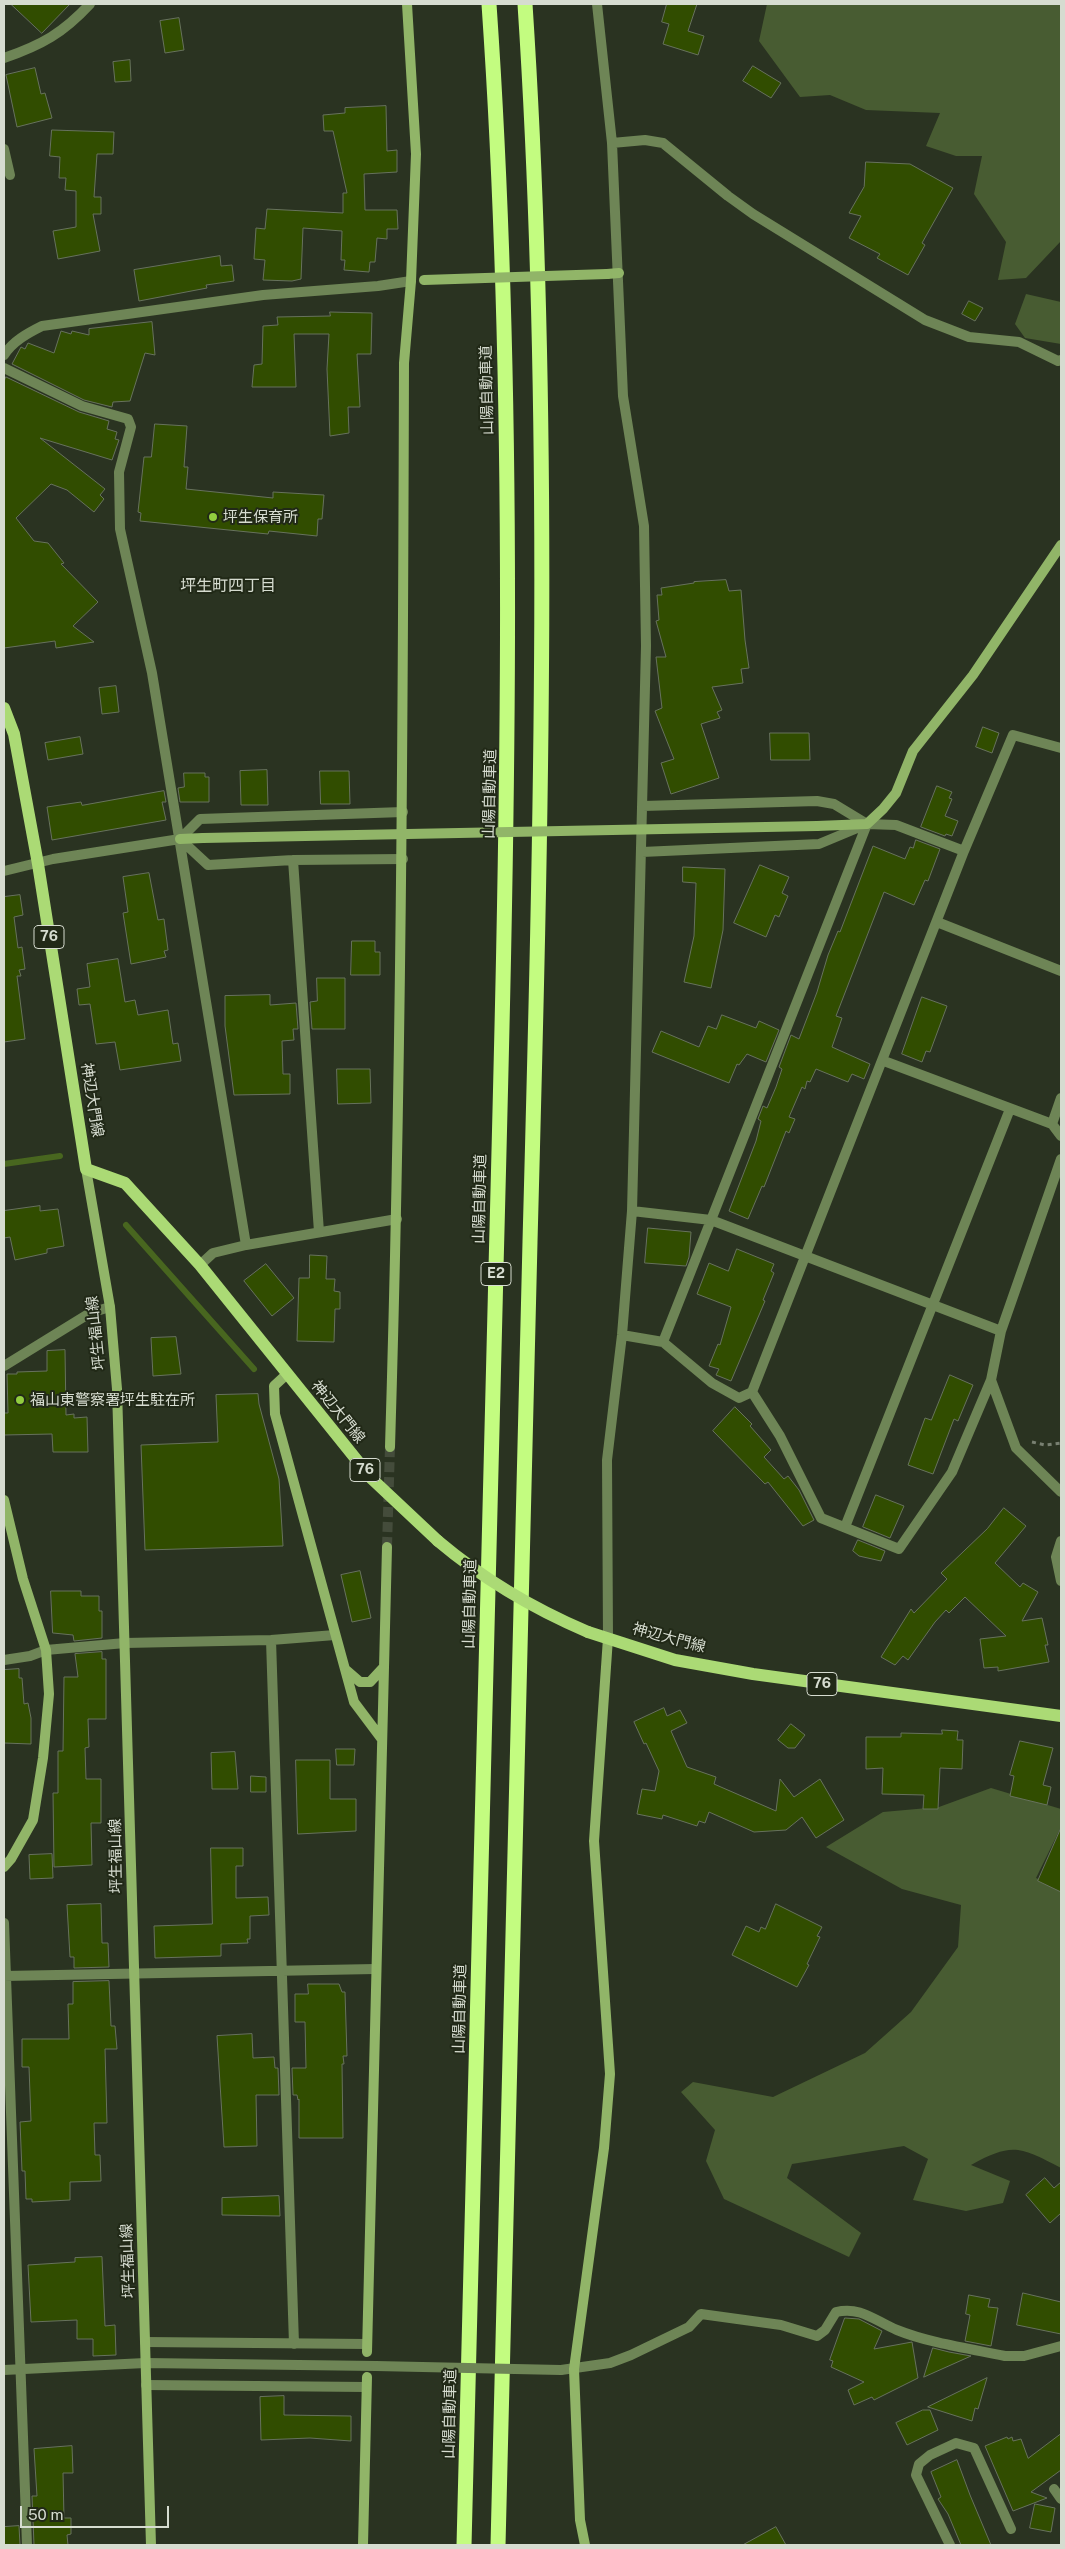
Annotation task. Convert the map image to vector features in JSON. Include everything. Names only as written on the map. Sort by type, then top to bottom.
[{"type":"highway","name":"山陽自動車道","points":[[464,2545],[506,874],[509,584],[502,244],[489,4]]},
{"type":"highway","name":"E2","points":[[498,2545],[540,875],[543,580],[538,240],[525,4]]},
{"type":"main road","name":"神辺大門線","points":[[4,708],[14,734],[38,864],[86,1169],[126,1183],[200,1265],[372,1479],[438,1541],[470,1568],[556,1618],[588,1632],[675,1660],[753,1674],[1061,1716]]},
{"type":"street","points":[[4,58],[32,49],[69,26],[90,4]]},
{"type":"street","points":[[390,1447],[397,1219],[403,859],[404,363],[411,281],[416,154],[407,4]]},
{"type":"street","points":[[585,2545],[580,2520],[574,2369],[604,2148],[610,2074],[594,1841],[608,1638],[607,1460],[622,1335],[632,1211],[646,646],[644,526],[623,396],[612,143],[597,4]]},
{"type":"street","points":[[612,143],[645,140],[663,143],[753,214],[925,320],[969,337],[1019,342],[1058,362],[1061,360]]},
{"type":"street","points":[[4,149],[10,175]]},
{"type":"street","points":[[4,355],[9,347],[23,336],[42,326],[254,296],[378,286],[424,280],[608,274],[619,272]]},
{"type":"street","points":[[4,368],[82,406],[128,419],[131,427],[119,472],[120,529],[152,673],[246,1244]]},
{"type":"street","points":[[642,852],[819,844],[867,824],[883,810],[896,793],[913,751],[973,675],[1061,545]]},
{"type":"street","points":[[622,1335],[663,1342],[712,1383],[739,1398],[752,1392],[884,1061],[964,851],[1013,735],[1061,748]]},
{"type":"street","points":[[643,806],[817,801],[834,804],[867,824]]},
{"type":"street","points":[[180,839],[200,820],[403,812]]},
{"type":"street","points":[[663,1342],[867,824]]},
{"type":"street","points":[[4,871],[54,859],[180,839],[867,824],[896,825],[964,851]]},
{"type":"street","points":[[180,839],[208,865],[293,860],[403,859]]},
{"type":"street","points":[[293,860],[318,1232]]},
{"type":"street","points":[[937,922],[1061,971]]},
{"type":"street","points":[[884,1061],[1052,1124],[1061,1136]]},
{"type":"street","points":[[1052,1124],[1061,1098]]},
{"type":"street","points":[[845,1527],[1010,1109]]},
{"type":"street","points":[[752,1392],[780,1436],[821,1518],[899,1549],[952,1472],[991,1380],[1001,1331],[1061,1159]]},
{"type":"street","name":"坪生福山線","points":[[86,1169],[110,1307],[117,1389],[150,2545]]},
{"type":"street","points":[[632,1211],[711,1220],[806,1254],[1001,1331]]},
{"type":"street","points":[[200,1265],[213,1253],[246,1244],[397,1219]]},
{"type":"street","points":[[4,1366],[90,1313],[110,1307]]},
{"type":"street","points":[[287,1374],[274,1386],[275,1414],[354,1702],[381,1738]]},
{"type":"street","points":[[991,1380],[1016,1448],[1061,1492]]},
{"type":"street","points":[[4,1500],[23,1579],[46,1650],[49,1694],[43,1758],[33,1820],[11,1859],[4,1867]]},
{"type":"street","points":[[1061,1541],[1056,1557],[1061,1581]]},
{"type":"street","points":[[145,2342],[294,2344],[367,2348],[387,1547]]},
{"type":"street","points":[[4,1660],[30,1656],[46,1650],[125,1643],[271,1640],[335,1635]]},
{"type":"street","points":[[271,1640],[294,2344]]},
{"type":"street","points":[[344,1668],[360,1682],[370,1682],[383,1668]]},
{"type":"street","points":[[4,1923],[27,2545]]},
{"type":"street","points":[[5,1976],[376,1969]]},
{"type":"street","points":[[4,2370],[145,2364],[561,2370],[610,2363],[631,2356],[688,2327],[701,2314],[781,2325],[817,2336],[825,2330],[836,2312],[847,2309],[862,2312],[897,2330],[1005,2356],[1024,2356],[1061,2346]]},
{"type":"street","points":[[146,2385],[366,2382],[363,2545]]},
{"type":"street","points":[[950,2545],[916,2475],[919,2464],[930,2455],[956,2444],[974,2448],[1011,2529]]},
{"type":"street","points":[[1054,2489],[1061,2499]]},
{"type":"path","points":[[1028,1433],[1031,1442],[1045,1445],[1061,1443]]},
{"type":"green space","points":[[767,4],[1061,4],[1061,241],[1026,278],[998,280],[1006,242],[974,194],[982,156],[956,156],[926,146],[940,113],[866,110],[830,95],[800,97],[759,41]]},
{"type":"green space","points":[[1026,294],[1061,302],[1061,344],[1025,338],[1015,324]]},
{"type":"green space","points":[[991,1788],[1061,1809],[1061,1827],[1036,1878],[1061,1889],[1061,2168],[1036,2155],[1016,2150],[1007,2150],[985,2158],[971,2165],[1010,2181],[1003,2203],[966,2211],[913,2200],[928,2159],[904,2146],[792,2164],[787,2178],[861,2233],[849,2257],[724,2199],[706,2161],[715,2130],[681,2092],[693,2082],[773,2097],[865,2053],[911,2012],[958,1947],[961,1905],[902,1889],[826,1847],[883,1812],[939,1807]]},
{"type":"building","points":[[11,4],[70,4],[42,33]]},
{"type":"building","points":[[667,4],[697,4],[688,31],[704,36],[698,55],[663,44],[669,24],[662,22]]},
{"type":"building","points":[[179,18],[184,50],[165,53],[160,21]]},
{"type":"building","points":[[130,60],[131,81],[115,82],[113,62]]},
{"type":"building","points":[[753,66],[781,83],[771,98],[743,81]]},
{"type":"building","points":[[35,68],[41,94],[45,93],[52,118],[17,127],[6,75]]},
{"type":"building","points":[[386,106],[387,151],[397,150],[397,172],[364,174],[365,210],[397,210],[398,229],[387,229],[387,239],[377,238],[375,262],[370,262],[369,272],[344,270],[345,260],[341,260],[342,231],[303,228],[301,279],[292,281],[263,280],[265,260],[254,259],[256,228],[265,229],[267,209],[343,213],[343,193],[347,193],[333,131],[324,131],[323,115],[345,113],[345,108]]},
{"type":"building","points":[[52,130],[114,132],[113,154],[97,154],[94,197],[101,197],[101,214],[93,214],[100,251],[58,259],[53,231],[76,227],[76,191],[65,190],[66,178],[59,178],[60,157],[50,156]]},
{"type":"building","points":[[866,162],[910,164],[953,188],[922,243],[925,245],[908,275],[877,258],[880,254],[849,238],[861,216],[849,213],[864,187]]},
{"type":"building","points":[[220,256],[221,266],[232,265],[234,281],[206,285],[207,288],[139,301],[134,270]]},
{"type":"building","points":[[969,301],[983,308],[975,321],[962,314]]},
{"type":"building","points":[[330,312],[372,313],[371,354],[357,354],[360,407],[348,407],[349,433],[330,436],[327,369],[329,334],[294,334],[296,387],[252,387],[254,365],[262,364],[263,326],[278,325],[277,317],[330,316]]},
{"type":"building","points":[[152,322],[155,355],[145,353],[130,401],[113,402],[112,407],[84,400],[12,364],[21,347],[25,349],[28,343],[54,353],[61,331],[71,334],[72,331],[89,335],[89,329]]},
{"type":"building","points":[[6,377],[79,412],[109,421],[107,429],[117,432],[115,439],[119,440],[112,460],[40,438],[105,489],[100,495],[104,499],[94,512],[67,490],[51,484],[16,518],[34,541],[48,543],[64,563],[61,564],[98,602],[73,626],[94,642],[56,648],[55,641],[4,648],[4,382]]},
{"type":"building","points":[[155,424],[187,426],[184,467],[188,467],[186,489],[273,498],[273,492],[324,495],[322,519],[318,519],[317,536],[269,531],[268,534],[140,521],[141,513],[138,512],[144,457],[151,457]]},
{"type":"building","points":[[726,580],[729,591],[741,590],[749,668],[741,669],[743,683],[712,687],[722,710],[717,712],[720,718],[701,724],[719,778],[671,794],[661,763],[674,759],[655,711],[662,708],[656,657],[666,657],[656,621],[659,620],[657,595],[662,595],[661,588],[694,582]]},
{"type":"building","points":[[116,686],[119,712],[102,714],[99,688]]},
{"type":"building","points":[[983,727],[999,733],[992,753],[976,747]]},
{"type":"building","points":[[770,733],[809,733],[810,760],[771,760]]},
{"type":"building","points":[[80,737],[83,754],[48,760],[45,743]]},
{"type":"building","points":[[267,770],[268,805],[241,805],[240,771]]},
{"type":"building","points":[[320,771],[349,771],[350,804],[321,804]]},
{"type":"building","points":[[184,773],[205,773],[205,777],[209,777],[209,802],[180,802],[178,788],[184,787]]},
{"type":"building","points":[[937,786],[952,792],[949,798],[952,799],[945,816],[958,821],[952,836],[946,834],[945,836],[921,827]]},
{"type":"building","points":[[164,791],[166,802],[162,802],[166,820],[52,840],[47,807],[81,802],[82,805]]},
{"type":"building","points":[[916,840],[940,849],[928,881],[925,880],[914,905],[884,892],[836,1016],[842,1018],[832,1047],[870,1064],[864,1079],[852,1074],[848,1082],[816,1069],[810,1082],[807,1081],[805,1089],[802,1087],[789,1117],[795,1119],[789,1133],[786,1131],[764,1187],[762,1186],[748,1219],[729,1211],[756,1141],[761,1121],[758,1119],[763,1106],[767,1108],[776,1087],[782,1069],[779,1067],[791,1035],[799,1039],[817,992],[828,955],[838,931],[840,932],[873,846],[905,859],[910,847],[913,848]]},
{"type":"building","points":[[760,865],[789,877],[782,893],[788,896],[779,917],[775,915],[766,937],[734,923]]},
{"type":"building","points":[[683,867],[725,869],[723,930],[711,988],[684,982],[694,936],[696,883],[683,882]]},
{"type":"building","points":[[149,873],[158,920],[164,919],[168,950],[164,951],[166,957],[131,964],[123,913],[128,912],[123,877]]},
{"type":"building","points":[[20,895],[23,915],[14,917],[18,948],[22,947],[25,969],[19,970],[21,976],[17,976],[25,1039],[4,1042],[4,897]]},
{"type":"building","points":[[352,941],[375,941],[375,952],[380,952],[380,975],[351,975]]},
{"type":"building","points":[[118,959],[125,1002],[135,1000],[138,1015],[168,1010],[173,1044],[178,1043],[181,1061],[120,1070],[115,1042],[96,1044],[90,1004],[79,1005],[77,989],[90,987],[87,964]]},
{"type":"building","points":[[317,978],[345,978],[345,1029],[312,1029],[310,1002],[317,1001]]},
{"type":"building","points":[[270,995],[270,1005],[296,1003],[298,1029],[293,1029],[294,1040],[282,1041],[283,1074],[290,1074],[290,1094],[234,1095],[225,1026],[225,996]]},
{"type":"building","points":[[922,997],[947,1006],[930,1052],[926,1051],[922,1062],[902,1054]]},
{"type":"building","points":[[722,1015],[756,1028],[759,1021],[779,1030],[766,1062],[747,1054],[739,1065],[737,1064],[729,1083],[652,1052],[661,1031],[699,1047],[708,1026],[716,1029]]},
{"type":"building","points":[[337,1069],[370,1069],[371,1103],[338,1104]]},
{"type":"building","points":[[40,1206],[40,1211],[58,1209],[64,1246],[47,1249],[47,1253],[15,1260],[10,1237],[4,1238],[4,1211]]},
{"type":"building","points":[[648,1228],[691,1232],[689,1257],[686,1266],[645,1263]]},
{"type":"building","points":[[737,1249],[774,1264],[771,1271],[774,1273],[763,1300],[765,1301],[731,1381],[716,1375],[719,1369],[709,1366],[718,1344],[720,1345],[731,1307],[697,1294],[709,1263],[728,1271]]},
{"type":"building","points":[[310,1255],[327,1256],[326,1279],[335,1279],[334,1291],[340,1292],[340,1309],[335,1309],[334,1342],[297,1341],[299,1278],[309,1278]]},
{"type":"building","points":[[266,1264],[294,1298],[272,1316],[244,1281]]},
{"type":"building","points":[[176,1337],[181,1374],[153,1376],[151,1338]]},
{"type":"building","points":[[65,1350],[66,1415],[74,1414],[74,1418],[87,1417],[88,1452],[53,1452],[52,1434],[4,1435],[4,1413],[8,1413],[7,1374],[47,1371],[47,1351]]},
{"type":"building","points":[[950,1375],[973,1385],[958,1421],[954,1419],[933,1474],[908,1465],[925,1418],[931,1420]]},
{"type":"building","points":[[258,1394],[279,1479],[283,1546],[145,1550],[141,1445],[218,1442],[216,1395]]},
{"type":"building","points":[[735,1407],[752,1424],[750,1426],[771,1450],[764,1457],[784,1479],[788,1476],[799,1490],[814,1520],[803,1526],[768,1482],[765,1484],[713,1431]]},
{"type":"building","points":[[876,1495],[904,1506],[890,1538],[863,1527]]},
{"type":"building","points":[[1004,1508],[1026,1526],[995,1563],[1020,1587],[1023,1583],[1038,1592],[1022,1621],[1042,1618],[1048,1645],[1045,1645],[1049,1662],[998,1671],[998,1667],[984,1668],[980,1639],[1006,1636],[965,1597],[949,1613],[946,1610],[935,1622],[908,1660],[903,1656],[895,1665],[881,1657],[911,1609],[914,1613],[947,1579],[941,1573],[987,1529]]},
{"type":"building","points":[[858,1540],[885,1551],[881,1561],[859,1556],[853,1551]]},
{"type":"building","points":[[360,1571],[371,1618],[352,1622],[341,1575]]},
{"type":"building","points":[[51,1591],[81,1591],[81,1596],[99,1596],[99,1611],[102,1611],[102,1638],[74,1641],[73,1635],[53,1633]]},
{"type":"building","points":[[102,1652],[102,1659],[106,1659],[106,1719],[88,1719],[89,1747],[85,1748],[86,1779],[101,1779],[101,1823],[91,1823],[92,1865],[54,1867],[53,1793],[58,1793],[58,1751],[63,1751],[64,1677],[78,1677],[75,1654]]},
{"type":"building","points":[[19,1669],[19,1678],[22,1678],[24,1704],[28,1703],[31,1718],[31,1744],[4,1743],[4,1670]]},
{"type":"building","points":[[664,1708],[667,1716],[680,1710],[687,1723],[671,1731],[687,1767],[716,1777],[714,1784],[776,1811],[780,1779],[794,1797],[820,1779],[844,1820],[816,1838],[802,1817],[786,1830],[754,1832],[709,1812],[705,1823],[699,1821],[697,1826],[663,1815],[662,1819],[637,1814],[642,1789],[655,1791],[659,1771],[634,1722]]},
{"type":"building","points":[[791,1724],[805,1735],[795,1748],[788,1748],[778,1740]]},
{"type":"building","points":[[942,1730],[958,1731],[957,1740],[963,1740],[962,1769],[940,1768],[938,1809],[923,1809],[924,1795],[882,1794],[883,1768],[866,1769],[866,1737],[901,1737],[901,1733],[942,1734]]},
{"type":"building","points":[[1020,1741],[1053,1748],[1043,1785],[1051,1787],[1047,1805],[1010,1796],[1014,1776],[1010,1775]]},
{"type":"building","points":[[336,1749],[355,1749],[354,1765],[337,1765]]},
{"type":"building","points":[[235,1752],[238,1789],[212,1789],[211,1753]]},
{"type":"building","points":[[296,1760],[330,1760],[330,1799],[356,1799],[356,1831],[298,1834]]},
{"type":"building","points":[[251,1776],[266,1777],[266,1792],[251,1792]]},
{"type":"building","points":[[1061,1828],[1061,1892],[1038,1881]]},
{"type":"building","points":[[211,1848],[243,1848],[243,1866],[236,1866],[236,1898],[268,1897],[269,1915],[250,1916],[250,1939],[247,1939],[248,1943],[221,1944],[221,1956],[155,1958],[154,1926],[212,1924]]},
{"type":"building","points":[[52,1854],[53,1878],[30,1879],[29,1855]]},
{"type":"building","points":[[101,1904],[102,1943],[108,1943],[109,1967],[74,1968],[74,1957],[70,1957],[67,1905]]},
{"type":"building","points":[[776,1904],[822,1927],[817,1936],[820,1937],[807,1964],[809,1965],[797,1987],[732,1955],[746,1926],[759,1932],[761,1927],[765,1929]]},
{"type":"building","points":[[109,1981],[111,2026],[115,2026],[117,2049],[105,2049],[107,2123],[94,2123],[95,2155],[100,2155],[101,2181],[70,2182],[70,2200],[32,2202],[32,2199],[26,2199],[25,2171],[22,2171],[20,2122],[31,2121],[29,2067],[22,2067],[22,2039],[69,2039],[68,2004],[73,2004],[73,1982]]},
{"type":"building","points":[[308,1984],[339,1984],[342,1992],[345,1992],[347,2056],[343,2056],[344,2064],[342,2064],[343,2138],[299,2138],[299,2099],[297,2095],[293,2095],[292,2068],[306,2068],[305,2022],[295,2022],[295,1994],[308,1994]]},
{"type":"building","points":[[252,2034],[253,2058],[274,2057],[275,2068],[278,2068],[279,2095],[256,2095],[257,2146],[224,2147],[217,2036]]},
{"type":"building","points":[[1045,2178],[1054,2188],[1061,2182],[1061,2213],[1050,2223],[1026,2195]]},
{"type":"building","points":[[279,2196],[280,2216],[222,2215],[222,2198]]},
{"type":"building","points":[[102,2257],[105,2326],[115,2325],[116,2355],[93,2356],[93,2339],[77,2339],[77,2320],[31,2322],[28,2265],[75,2262],[75,2258]]},
{"type":"building","points":[[1023,2293],[1061,2302],[1061,2334],[1017,2325]]},
{"type":"building","points":[[969,2295],[990,2299],[988,2307],[998,2308],[991,2346],[965,2341],[970,2315],[966,2314]]},
{"type":"building","points":[[845,2318],[859,2319],[882,2331],[874,2349],[912,2342],[918,2378],[874,2400],[872,2397],[854,2405],[848,2390],[864,2382],[831,2367],[833,2361],[830,2360]]},
{"type":"building","points":[[933,2348],[949,2352],[971,2356],[924,2377]]},
{"type":"building","points":[[987,2378],[978,2409],[975,2408],[972,2421],[928,2407]]},
{"type":"building","points":[[284,2396],[284,2415],[351,2416],[351,2441],[310,2438],[261,2440],[260,2397]]},
{"type":"building","points":[[923,2410],[930,2410],[938,2430],[907,2445],[896,2423]]},
{"type":"building","points":[[1061,2434],[1061,2470],[1031,2492],[1047,2498],[1013,2511],[985,2446],[1007,2437],[1008,2439],[1012,2437],[1013,2441],[1021,2439],[1028,2458]]},
{"type":"building","points":[[72,2446],[73,2473],[63,2473],[64,2518],[71,2518],[71,2534],[67,2535],[68,2545],[34,2545],[32,2496],[37,2496],[34,2449]]},
{"type":"building","points":[[957,2460],[991,2545],[961,2545],[948,2514],[938,2499],[941,2497],[931,2472]]},
{"type":"building","points":[[1035,2504],[1055,2508],[1051,2532],[1030,2528]]},
{"type":"building","points":[[19,2526],[20,2545],[4,2545],[4,2527]]},
{"type":"building","points":[[776,2527],[786,2545],[743,2545]]},
{"type":"waterway","points":[[4,1164],[60,1156]]},
{"type":"waterway","points":[[126,1225],[254,1369]]},
{"type":"tunnel","points":[[387,1547],[390,1447]]},
{"type":"place","name":"坪生保育所","points":[[213,517]]},
{"type":"place","name":"福山東警察署坪生駐在所","points":[[20,1400]]},
{"type":"district","name":"坪生町四丁目","points":[[228,586]]}]
